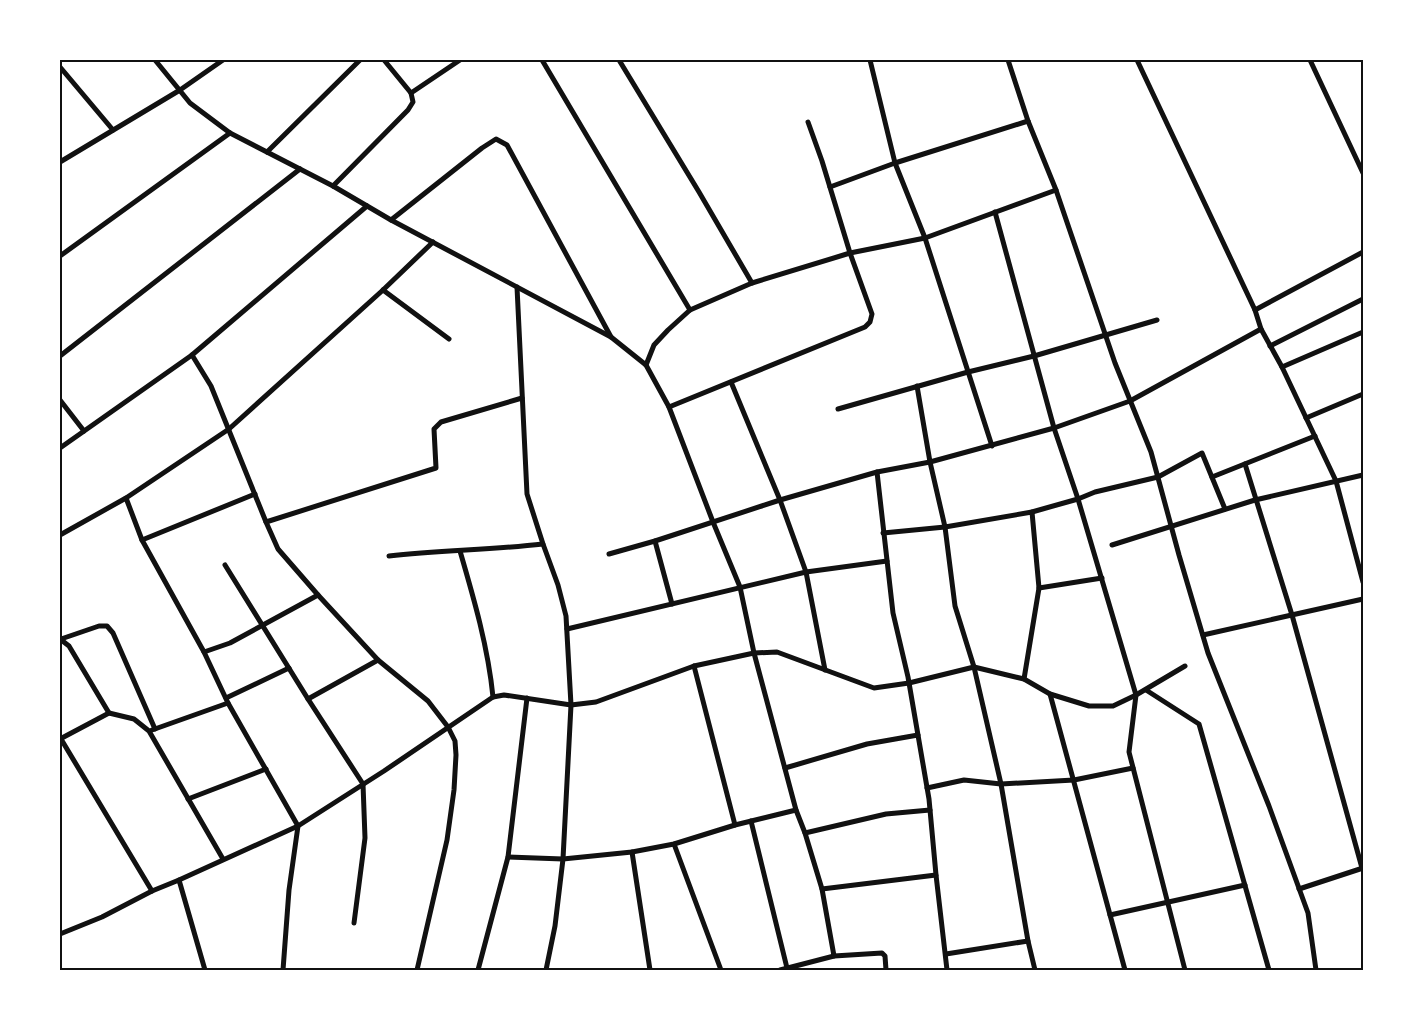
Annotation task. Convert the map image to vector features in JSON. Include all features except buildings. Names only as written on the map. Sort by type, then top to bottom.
[{"type":"street","points":[[155,60],[190,103],[230,133],[333,186],[391,220],[611,337],[646,365],[669,407],[740,587],[754,653],[796,810],[822,889],[834,956]]},
{"type":"street","points":[[60,162],[180,90],[223,60]]},
{"type":"street","points":[[267,152],[360,60]]},
{"type":"street","points":[[333,186],[408,110],[413,102],[410,93],[384,60]]},
{"type":"street","points":[[410,93],[460,60]]},
{"type":"street","points":[[542,60],[690,310]]},
{"type":"street","points":[[619,60],[752,284]]},
{"type":"street","points":[[870,60],[895,163],[925,238],[992,446]]},
{"type":"street","points":[[1008,60],[1028,121],[1056,190],[1105,334],[1151,452],[1208,653],[1308,913],[1316,970]]},
{"type":"street","points":[[1138,60],[1255,310],[1261,329],[1282,367],[1336,481],[1363,582]]},
{"type":"street","points":[[1310,60],[1363,173]]},
{"type":"street","points":[[60,67],[113,130]]},
{"type":"street","points":[[830,187],[895,163],[1028,121]]},
{"type":"street","points":[[669,407],[865,327],[870,322],[872,314],[850,253],[808,122]]},
{"type":"street","points":[[60,256],[230,133]]},
{"type":"street","points":[[391,220],[496,139],[507,145],[611,337]]},
{"type":"street","points":[[60,356],[300,169]]},
{"type":"street","points":[[646,365],[654,345],[690,310],[752,284],[850,253],[925,238],[1056,190]]},
{"type":"street","points":[[60,448],[192,356],[367,206]]},
{"type":"street","points":[[995,212],[1054,428],[1078,499],[1136,695],[1129,752],[1186,970]]},
{"type":"street","points":[[60,535],[126,498],[229,429],[384,290],[432,242]]},
{"type":"street","points":[[1255,310],[1363,252]]},
{"type":"street","points":[[517,287],[527,494],[542,544],[558,585],[566,616],[571,705],[563,859],[555,926],[546,970]]},
{"type":"street","points":[[384,290],[449,339]]},
{"type":"street","points":[[1270,346],[1363,299]]},
{"type":"street","points":[[838,409],[968,372],[1034,356],[1157,320]]},
{"type":"street","points":[[608,554],[655,541],[780,500],[877,472],[930,462],[1054,428],[1130,400],[1261,329]]},
{"type":"street","points":[[1282,367],[1363,332]]},
{"type":"street","points":[[192,356],[211,386],[278,549],[378,660],[428,701],[448,727],[455,741],[454,790],[447,840],[417,970]]},
{"type":"street","points":[[731,382],[780,500],[806,572],[825,670]]},
{"type":"street","points":[[917,386],[930,462],[945,527],[955,606],[974,668],[1001,784],[1028,942],[1035,970]]},
{"type":"street","points":[[1306,418],[1363,394]]},
{"type":"street","points":[[266,522],[436,468],[434,429],[441,422],[522,398]]},
{"type":"street","points":[[60,400],[84,431]]},
{"type":"street","points":[[1212,477],[1315,436]]},
{"type":"street","points":[[883,532],[945,527],[1032,512],[1078,499],[1095,492],[1158,477],[1202,453],[1225,509]]},
{"type":"street","points":[[1245,464],[1292,615],[1363,868],[1298,889]]},
{"type":"street","points":[[877,472],[893,613],[909,682],[927,788],[948,970]]},
{"type":"street","points":[[1112,545],[1255,500],[1363,475]]},
{"type":"street","points":[[142,540],[255,494]]},
{"type":"street","points":[[126,498],[142,540],[204,652],[227,700],[298,826],[289,890],[283,970]]},
{"type":"street","points":[[1024,679],[1039,588],[1032,512]]},
{"type":"street","points":[[655,541],[672,604]]},
{"type":"street","points":[[389,556],[542,544]]},
{"type":"street","points":[[460,551],[479,614],[491,671],[493,697]]},
{"type":"street","points":[[567,629],[806,572],[887,561]]},
{"type":"street","points":[[225,565],[308,699],[364,784],[365,838],[354,923]]},
{"type":"street","points":[[1039,588],[1102,578]]},
{"type":"street","points":[[204,652],[230,643],[318,595]]},
{"type":"street","points":[[1203,635],[1363,599]]},
{"type":"street","points":[[60,639],[99,626],[107,626],[113,633],[152,730],[188,799],[223,859]]},
{"type":"street","points":[[60,639],[69,646],[109,713]]},
{"type":"street","points":[[60,934],[102,917],[152,891],[298,826],[384,771],[493,697],[504,694],[571,705],[596,702],[694,666],[754,653],[777,652],[874,688],[974,668],[1024,679],[1050,694],[1088,706],[1113,706],[1146,690],[1185,666]]},
{"type":"street","points":[[308,699],[378,660]]},
{"type":"street","points":[[694,666],[735,825]]},
{"type":"street","points":[[152,730],[227,700],[289,668]]},
{"type":"street","points":[[1146,690],[1199,724],[1269,970]]},
{"type":"street","points":[[1050,694],[1125,970]]},
{"type":"street","points":[[478,970],[508,857],[527,698]]},
{"type":"street","points":[[152,730],[134,719],[109,713],[60,739],[152,891]]},
{"type":"street","points":[[785,768],[867,744],[918,735]]},
{"type":"street","points":[[927,788],[964,780],[1001,784],[1074,780],[1133,768]]},
{"type":"street","points":[[188,799],[266,769]]},
{"type":"street","points":[[508,857],[563,859],[632,852],[674,844],[735,825],[796,810]]},
{"type":"street","points":[[805,833],[886,814],[930,810]]},
{"type":"street","points":[[751,821],[787,968]]},
{"type":"street","points":[[674,844],[721,970]]},
{"type":"street","points":[[632,852],[650,970]]},
{"type":"street","points":[[822,889],[936,875]]},
{"type":"street","points":[[180,880],[205,970]]},
{"type":"street","points":[[1110,915],[1245,885]]},
{"type":"street","points":[[946,954],[1028,942]]},
{"type":"street","points":[[780,970],[834,956],[882,953],[885,956],[886,970]]}]
